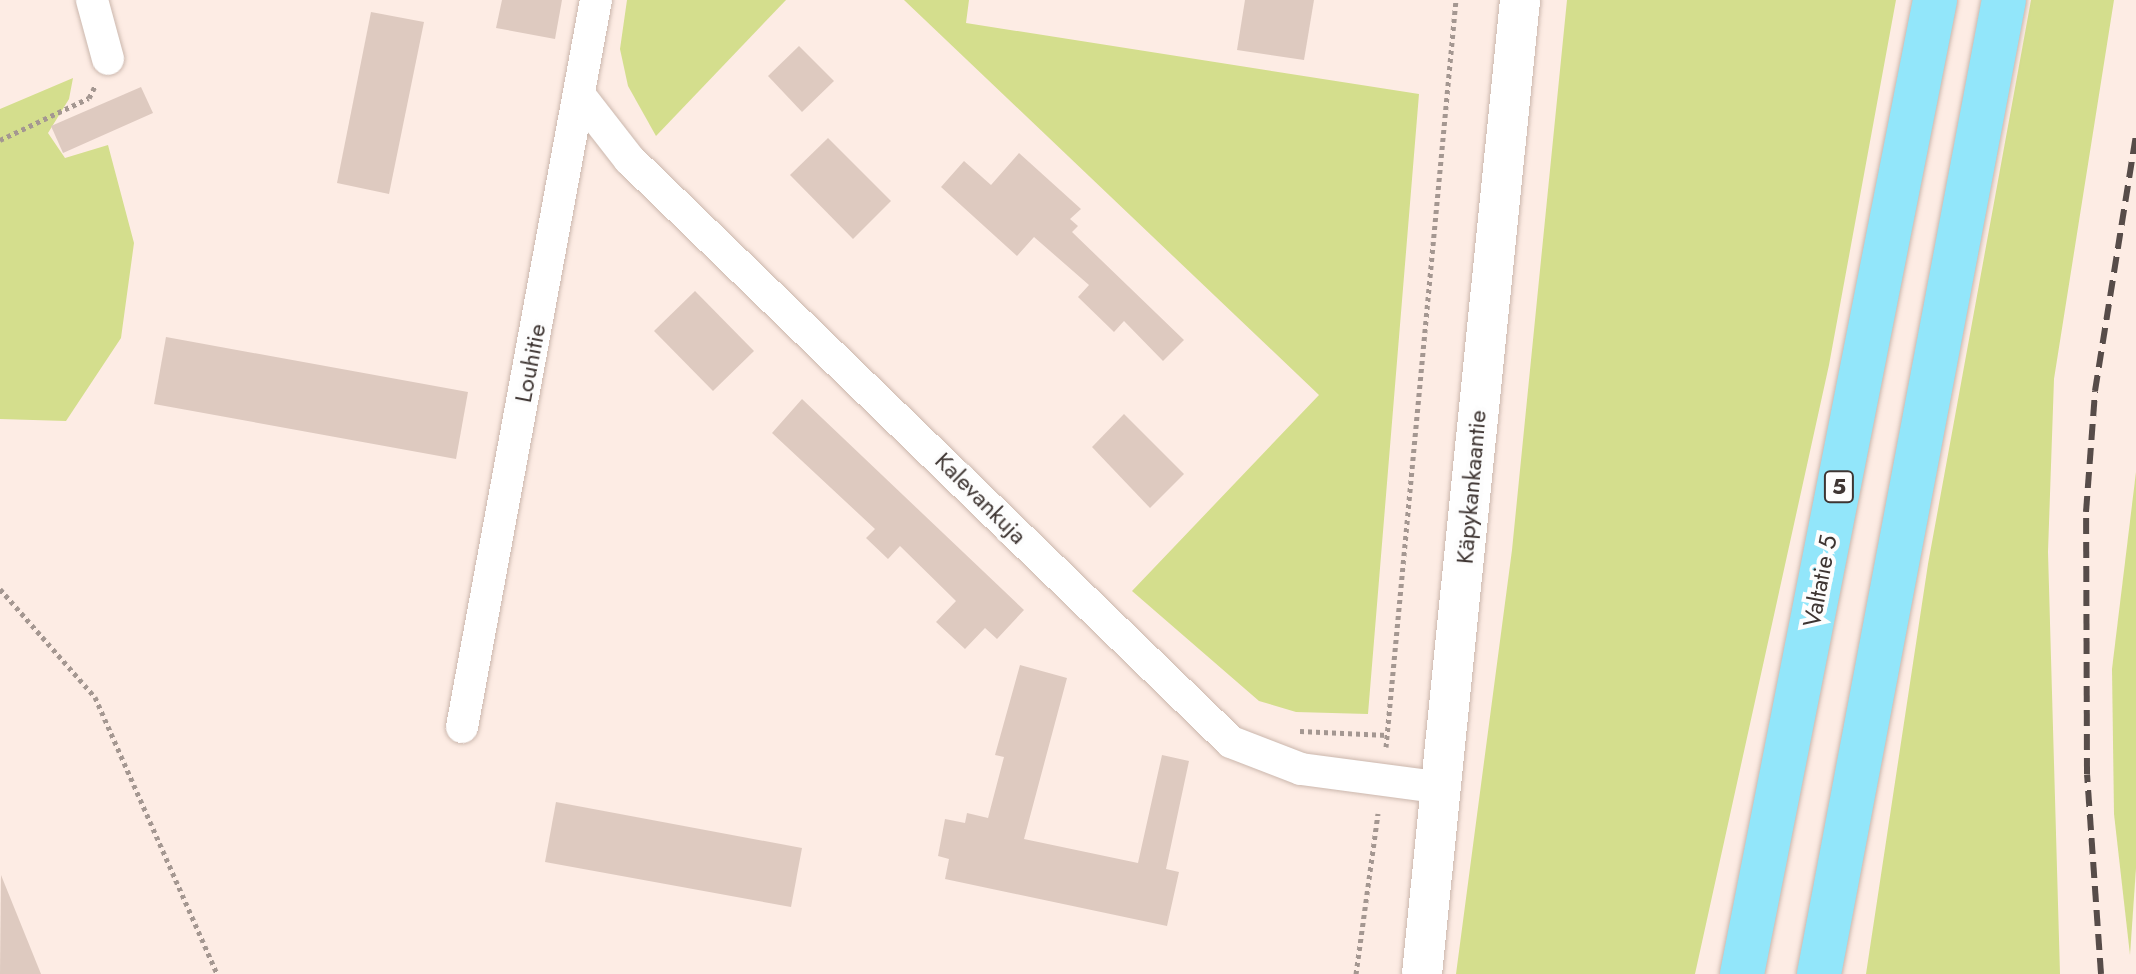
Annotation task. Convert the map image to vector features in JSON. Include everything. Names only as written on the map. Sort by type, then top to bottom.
[{"type":"highway","name":"Valtatie 5","points":[[1742,974],[1935,0]]},
{"type":"highway","points":[[1819,974],[2004,0]]},
{"type":"street","points":[[92,0],[108,59]]},
{"type":"street","name":"Louhitie","points":[[462,727],[596,0]]},
{"type":"street","name":"Käpykankaantie","points":[[1422,974],[1520,0]]},
{"type":"street","name":"Kalevankuja","points":[[580,96],[629,159],[876,393],[1191,708],[1231,742],[1268,759],[1382,782],[1443,788]]},
{"type":"path","points":[[1356,974],[1382,782],[1456,0]]},
{"type":"path","points":[[0,140],[89,98],[108,59]]},
{"type":"path","points":[[0,589],[95,697],[217,974]]},
{"type":"green space","points":[[627,0],[786,0],[656,136],[628,86],[620,49]]},
{"type":"green space","points":[[904,0],[969,0],[966,23],[1419,94],[1368,714],[1296,712],[1259,701],[1132,591],[1319,395]]},
{"type":"green space","points":[[1567,0],[1896,0],[1829,365],[1695,974],[1456,974],[1512,550]]},
{"type":"green space","points":[[2031,0],[2114,0],[2054,379],[2048,552],[2060,974],[1866,974],[1928,564]]},
{"type":"green space","points":[[73,78],[69,99],[48,133],[65,158],[108,145],[134,243],[121,338],[66,421],[0,419],[0,109]]},
{"type":"green space","points":[[2136,472],[2136,868],[2130,955],[2114,814],[2112,669]]},
{"type":"building","points":[[502,0],[562,0],[555,39],[496,28]]},
{"type":"building","points":[[1245,0],[1314,0],[1304,60],[1237,50]]},
{"type":"building","points":[[371,12],[424,22],[389,194],[337,183]]},
{"type":"building","points":[[799,46],[834,81],[802,112],[768,76]]},
{"type":"building","points":[[141,87],[153,113],[63,153],[51,126]]},
{"type":"building","points":[[828,138],[891,201],[853,239],[790,175]]},
{"type":"building","points":[[1019,153],[1081,209],[1070,219],[1078,226],[1072,232],[1184,340],[1163,361],[1124,321],[1114,332],[1078,297],[1089,285],[1034,237],[1017,256],[941,187],[964,161],[991,185]]},
{"type":"building","points":[[695,291],[754,351],[713,391],[654,331]]},
{"type":"building","points":[[166,337],[468,392],[456,459],[154,404]]},
{"type":"building","points":[[802,399],[1024,610],[997,639],[985,628],[965,649],[936,622],[956,601],[900,546],[888,559],[866,538],[875,529],[772,433]]},
{"type":"building","points":[[1124,414],[1184,474],[1150,508],[1092,447]]},
{"type":"building","points":[[1020,665],[1067,678],[1024,839],[1138,863],[1162,755],[1189,761],[1166,869],[1179,872],[1167,926],[945,879],[949,859],[938,856],[945,819],[965,823],[967,813],[988,818],[1004,757],[995,755]]},
{"type":"building","points":[[556,802],[802,848],[791,907],[545,862]]},
{"type":"building","points":[[1,875],[41,974],[0,974]]},
{"type":"railway","points":[[2101,974],[2087,774],[2086,512],[2095,391],[2136,136]]}]
